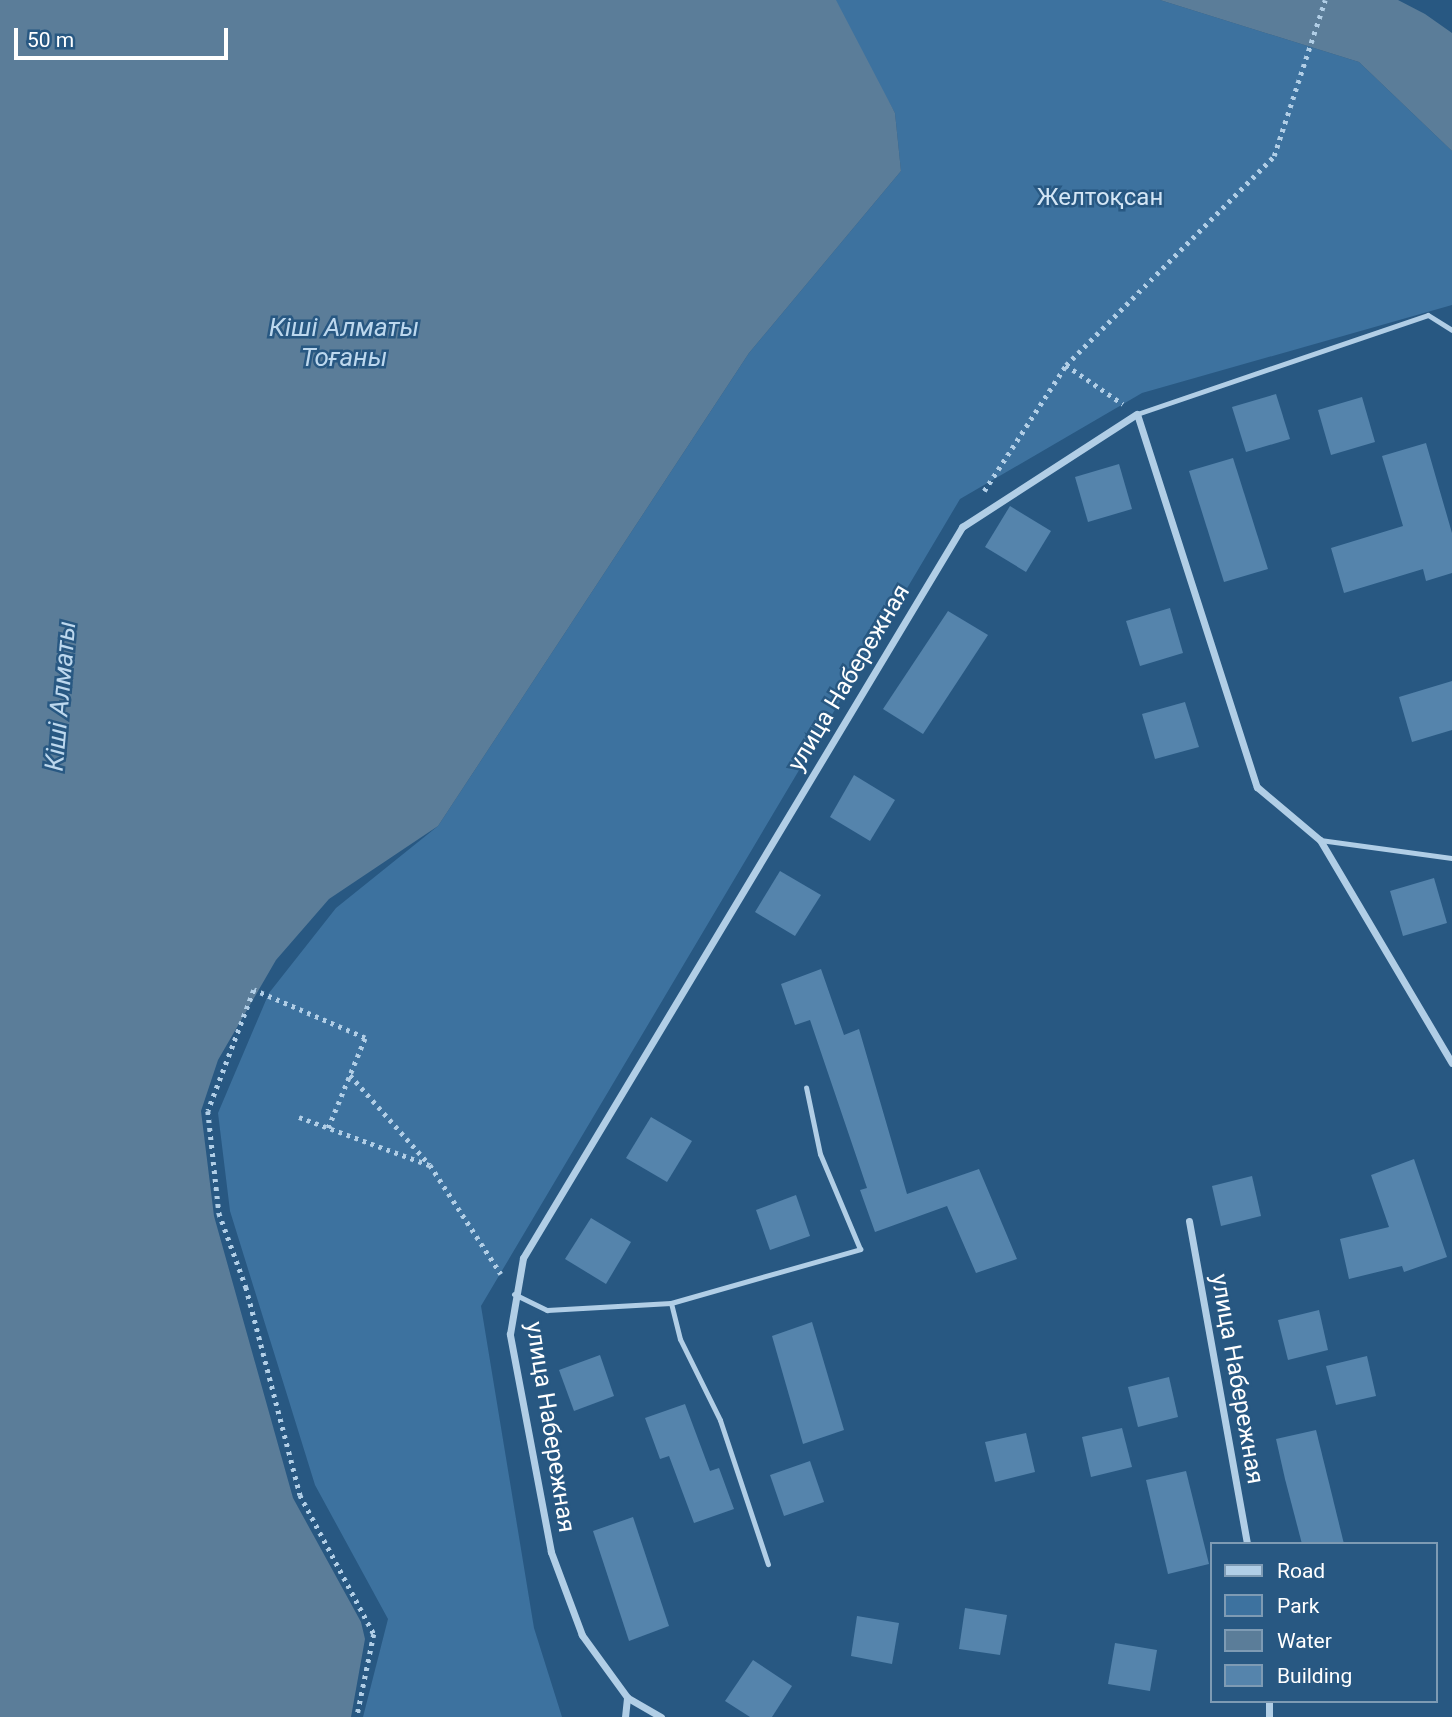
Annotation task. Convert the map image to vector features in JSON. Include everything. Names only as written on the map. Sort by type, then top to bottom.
[{"type":"street","points":[[1137,414],[1257,787],[1320,840],[1452,1063]]},
{"type":"street","name":"улица Набережная","points":[[627,1696],[582,1635],[551,1552],[510,1334],[514,1294],[523,1258],[962,527],[1137,414]]},
{"type":"street","name":"улица Набережная","points":[[1189,1221],[1247,1542]]},
{"type":"street","points":[[625,1717],[627,1696],[661,1717]]},
{"type":"lane","points":[[1137,414],[1428,316],[1452,330]]},
{"type":"lane","points":[[1320,840],[1452,858]]},
{"type":"lane","points":[[514,1294],[547,1310],[671,1303],[860,1249],[820,1154],[806,1087]]},
{"type":"lane","points":[[671,1303],[680,1339],[720,1420],[768,1564]]},
{"type":"path","points":[[980,497],[1066,365],[1274,156],[1325,0]]},
{"type":"path","points":[[1066,365],[1137,414]]},
{"type":"path","points":[[328,1128],[365,1038],[254,990],[208,1111],[219,1213],[246,1287],[300,1495],[374,1634],[357,1717]]},
{"type":"path","points":[[350,1075],[430,1165],[514,1294]]},
{"type":"path","points":[[299,1117],[430,1165]]},
{"type":"green space","name":"Желтоқсан","points":[[836,0],[1160,0],[1359,62],[1452,151],[1452,305],[1142,393],[960,499],[481,1306],[534,1628],[562,1717],[363,1717],[388,1619],[315,1485],[230,1211],[218,1113],[269,993],[336,908],[438,826],[749,353],[901,171],[895,113],[834,7]]},
{"type":"water","name":"Кіші Алматы Тоғаны","points":[[0,0],[836,0],[895,113],[901,171],[749,353],[438,826],[329,899],[276,960],[218,1060],[201,1111],[214,1216],[293,1498],[361,1622],[365,1639],[351,1717],[0,1717]]},
{"type":"water","points":[[1160,0],[1398,0],[1425,14],[1452,33],[1452,151],[1359,62]]},
{"type":"building","points":[[1276,394],[1290,439],[1246,452],[1232,407]]},
{"type":"building","points":[[1362,397],[1375,442],[1331,455],[1318,410]]},
{"type":"building","points":[[1426,443],[1452,533],[1452,573],[1426,581],[1423,569],[1344,593],[1331,548],[1403,526],[1382,456]]},
{"type":"building","points":[[1233,458],[1268,569],[1224,582],[1189,471]]},
{"type":"building","points":[[1119,464],[1132,509],[1088,522],[1075,477]]},
{"type":"building","points":[[1010,506],[1051,531],[1026,572],[985,547]]},
{"type":"building","points":[[1170,608],[1183,653],[1140,666],[1126,621]]},
{"type":"building","points":[[948,611],[988,635],[923,734],[883,709]]},
{"type":"building","points":[[1452,681],[1452,730],[1412,742],[1399,697]]},
{"type":"building","points":[[1185,702],[1199,747],[1155,759],[1142,714]]},
{"type":"building","points":[[854,775],[895,800],[870,841],[830,817]]},
{"type":"building","points":[[780,871],[821,895],[795,936],[755,912]]},
{"type":"building","points":[[1434,878],[1447,923],[1403,936],[1390,891]]},
{"type":"building","points":[[821,969],[844,1035],[859,1029],[907,1194],[979,1169],[1017,1259],[976,1273],[947,1206],[875,1232],[860,1190],[867,1188],[810,1020],[795,1025],[781,984]]},
{"type":"building","points":[[651,1117],[692,1141],[667,1182],[626,1158]]},
{"type":"building","points":[[1414,1159],[1447,1257],[1404,1272],[1402,1266],[1349,1279],[1340,1239],[1389,1227],[1371,1175]]},
{"type":"building","points":[[1252,1176],[1261,1216],[1221,1226],[1212,1186]]},
{"type":"building","points":[[796,1195],[810,1236],[770,1250],[756,1210]]},
{"type":"building","points":[[591,1218],[631,1242],[606,1284],[565,1259]]},
{"type":"building","points":[[1319,1310],[1328,1350],[1288,1360],[1278,1320]]},
{"type":"building","points":[[812,1322],[844,1430],[803,1444],[772,1336]]},
{"type":"building","points":[[600,1355],[614,1396],[574,1411],[559,1370]]},
{"type":"building","points":[[1367,1356],[1376,1396],[1336,1405],[1326,1366]]},
{"type":"building","points":[[1169,1377],[1178,1417],[1138,1427],[1128,1387]]},
{"type":"building","points":[[685,1404],[710,1471],[719,1468],[734,1509],[694,1523],[669,1456],[660,1459],[645,1418]]},
{"type":"building","points":[[1122,1428],[1132,1467],[1091,1477],[1082,1437]]},
{"type":"building","points":[[1316,1430],[1344,1542],[1301,1542],[1276,1439]]},
{"type":"building","points":[[1026,1433],[1035,1472],[995,1482],[985,1442]]},
{"type":"building","points":[[810,1461],[824,1502],[784,1516],[770,1475]]},
{"type":"building","points":[[1186,1471],[1209,1564],[1168,1574],[1146,1480]]},
{"type":"building","points":[[633,1517],[669,1626],[629,1641],[593,1531]]},
{"type":"building","points":[[965,1608],[1007,1615],[1000,1655],[959,1649]]},
{"type":"building","points":[[857,1616],[899,1623],[892,1664],[851,1656]]},
{"type":"building","points":[[1115,1643],[1157,1650],[1150,1691],[1108,1684]]},
{"type":"building","points":[[753,1660],[792,1686],[772,1717],[750,1717],[725,1701]]},
{"type":"water label","name":"Кіші Алматы","points":[[61,696]]}]
